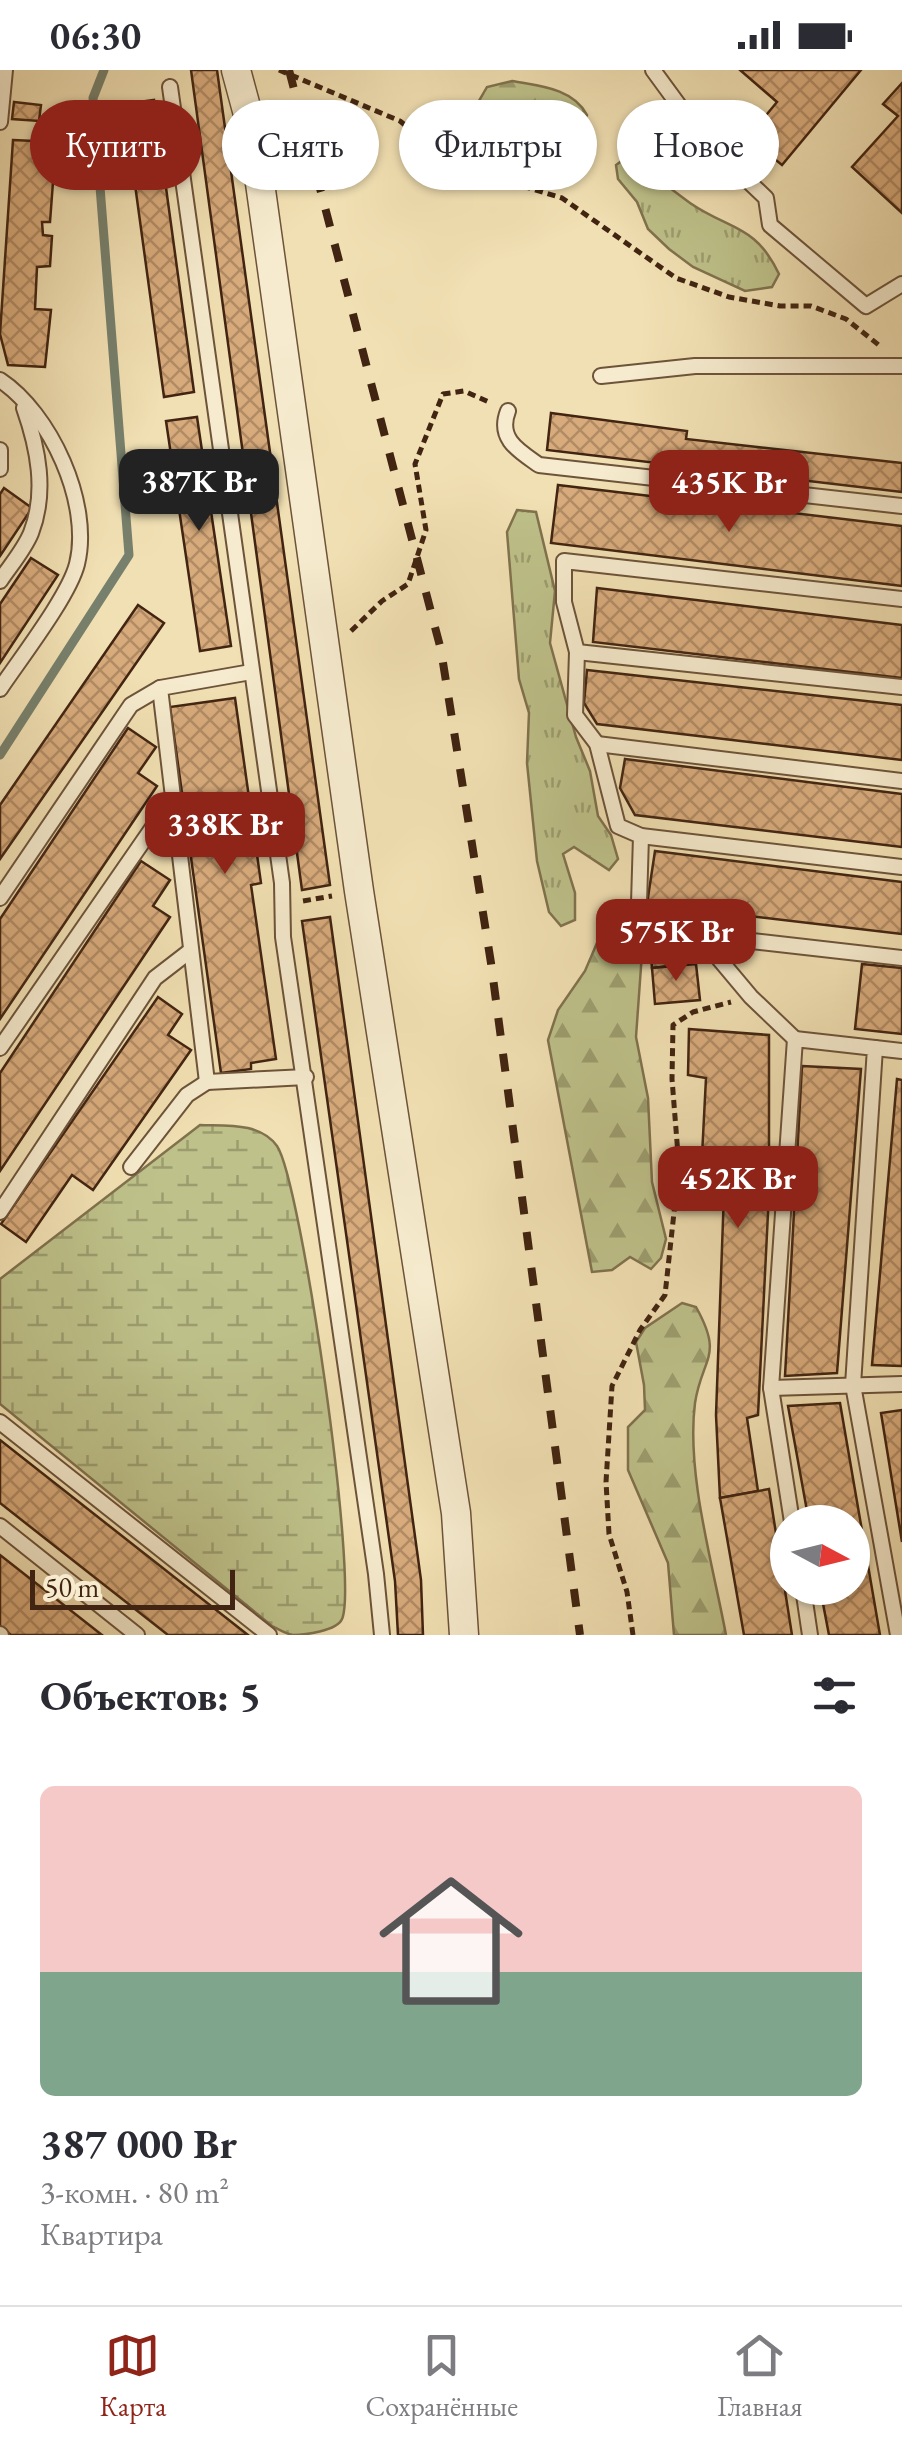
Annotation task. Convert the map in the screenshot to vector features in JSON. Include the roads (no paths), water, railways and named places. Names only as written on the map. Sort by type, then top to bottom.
[{"type":"street","points":[[236,70],[254,133],[359,891],[456,1512],[464,1635]]},
{"type":"lane","points":[[0,122],[5,70]]},
{"type":"lane","points":[[654,70],[702,136],[766,198],[770,226],[866,306],[902,284]]},
{"type":"lane","points":[[170,87],[282,883],[283,937],[306,1077],[382,1635]]},
{"type":"lane","points":[[601,376],[696,366],[902,366]]},
{"type":"lane","points":[[0,380],[19,393],[54,440],[71,488],[78,527],[76,564],[56,603],[0,689]]},
{"type":"lane","points":[[0,580],[30,535],[41,493],[34,434],[19,393]]},
{"type":"lane","points":[[508,411],[504,423],[511,446],[539,465],[902,506]]},
{"type":"lane","points":[[0,450],[0,468]]},
{"type":"lane","points":[[902,600],[564,561],[564,602],[578,652],[576,714],[597,744],[618,826],[641,836],[902,867]]},
{"type":"lane","points":[[578,652],[902,686]]},
{"type":"lane","points":[[0,898],[131,705],[160,688],[251,672]]},
{"type":"lane","points":[[160,688],[207,1082]]},
{"type":"lane","points":[[597,744],[902,781]]},
{"type":"lane","points":[[0,1048],[171,801]]},
{"type":"lane","points":[[641,836],[639,904],[654,920],[699,935],[902,958]]},
{"type":"lane","points":[[699,935],[751,997],[795,1038],[902,1051]]},
{"type":"lane","points":[[0,1212],[155,978],[190,951]]},
{"type":"lane","points":[[789,1505],[770,1388],[795,1038]]},
{"type":"lane","points":[[875,1048],[853,1384],[898,1635]]},
{"type":"lane","points":[[132,1167],[188,1095],[207,1082],[306,1077]]},
{"type":"lane","points":[[770,1388],[902,1384]]},
{"type":"lane","points":[[0,1422],[269,1635]]},
{"type":"lane","points":[[0,1526],[137,1635]]},
{"type":"lane","points":[[806,1605],[810,1635]]},
{"type":"waterway","points":[[0,755],[129,555],[93,98],[104,70]]},
{"type":"railway","points":[[289,70],[441,650],[491,963],[580,1635]]}]
